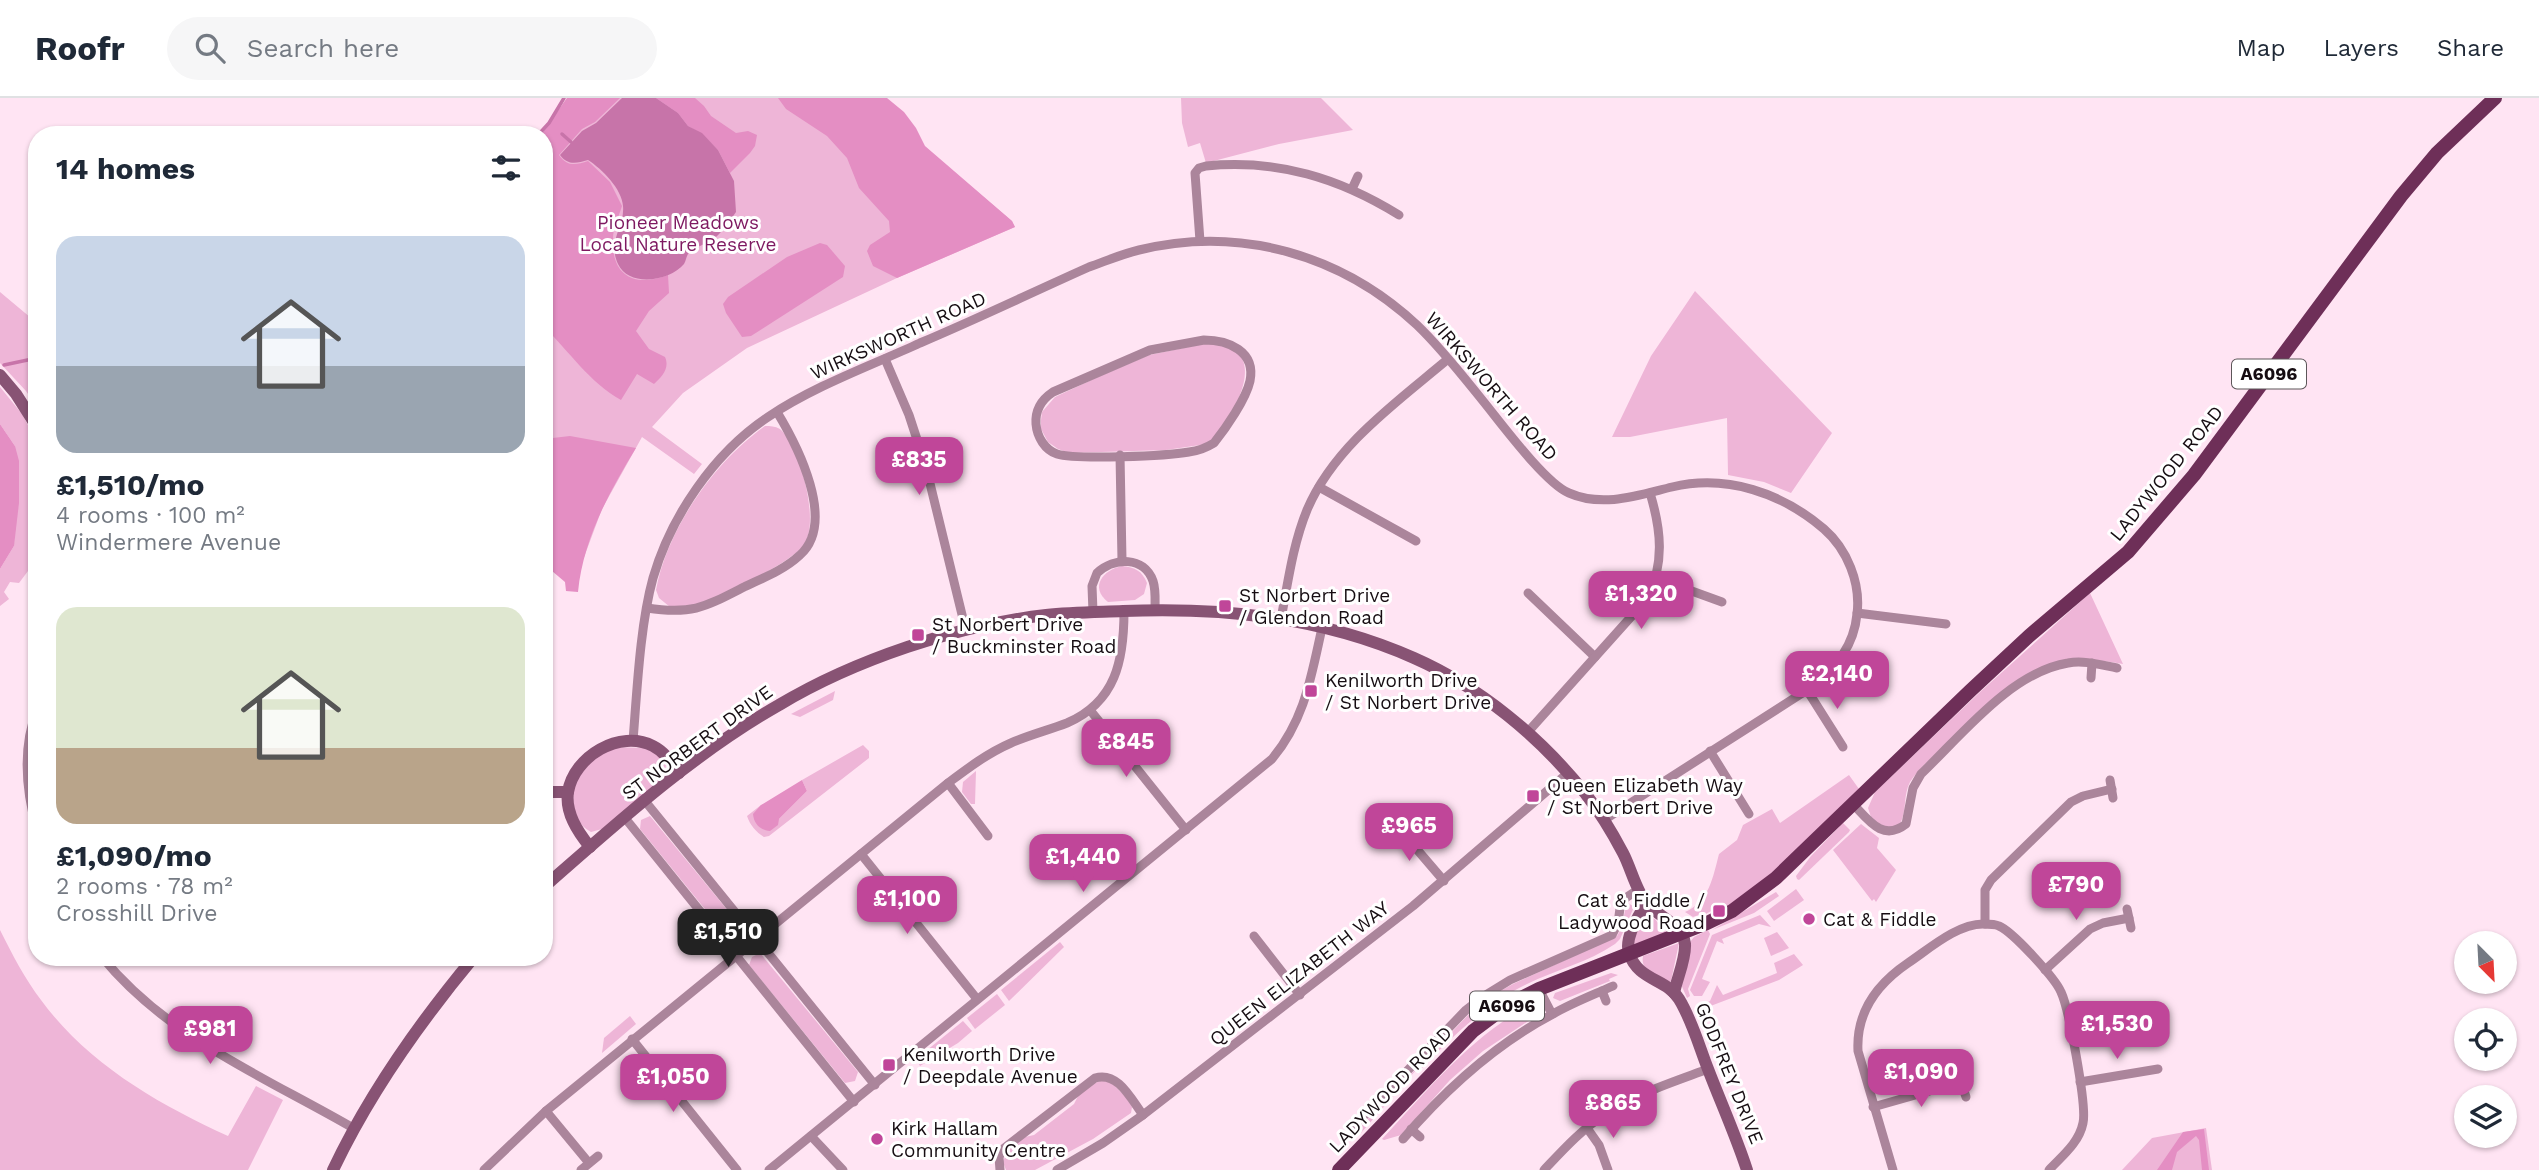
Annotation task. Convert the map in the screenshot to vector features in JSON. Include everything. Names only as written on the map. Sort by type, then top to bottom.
[{"type":"main road","name":"LADYWOOD ROAD","points":[[1339,1170],[1473,1031],[1509,1004],[1539,989],[1681,934],[1732,911],[1762,889],[2029,636],[2128,552],[2194,475],[2401,196],[2437,153],[2495,98]]},
{"type":"street","points":[[1200,241],[1195,173],[1199,168],[1228,165],[1295,170],[1352,189],[1399,215]]},
{"type":"street","points":[[1352,189],[1358,176]]},
{"type":"street","name":"WIRKSWORTH ROAD","points":[[633,741],[647,608],[653,578],[664,548],[696,491],[728,452],[777,412],[885,359],[1089,267],[1139,250],[1200,241],[1241,242],[1309,257],[1340,271],[1390,302],[1419,327],[1530,457],[1569,494],[1603,500],[1624,499],[1691,484],[1738,485],[1795,507],[1829,533],[1847,559],[1857,591],[1856,628],[1842,656],[1821,680],[1604,820]]},
{"type":"street","points":[[1217,340],[1230,343],[1241,352],[1249,366],[1250,382],[1214,443],[1186,453],[1120,455],[1063,455],[1049,450],[1037,431],[1037,414],[1041,402],[1053,393],[1096,372],[1168,345],[1217,340]]},
{"type":"street","points":[[885,359],[909,415],[926,467],[966,631]]},
{"type":"street","points":[[1281,619],[1290,566],[1309,506],[1320,487],[1356,440],[1448,359]]},
{"type":"street","points":[[0,375],[28,413]]},
{"type":"street","points":[[647,608],[680,612],[707,605],[780,569],[807,548],[815,527],[815,507],[800,455],[777,412]]},
{"type":"street","points":[[1120,455],[1122,560]]},
{"type":"street","points":[[1320,487],[1416,541]]},
{"type":"street","points":[[1527,733],[1641,608],[1656,578],[1661,543],[1650,493]]},
{"type":"street","points":[[1093,612],[1092,586],[1097,573],[1122,560],[1136,563],[1149,574],[1154,586],[1155,610]]},
{"type":"street","points":[[1656,578],[1722,602]]},
{"type":"street","points":[[1528,593],[1595,656]]},
{"type":"street","name":"ST NORBERT DRIVE","points":[[553,879],[679,773],[780,704],[827,680],[915,645],[966,631],[1045,615],[1155,610],[1217,611],[1281,619],[1370,640],[1417,659],[1473,690],[1527,733],[1568,773],[1604,820],[1646,903],[1666,917],[1681,934]]},
{"type":"street","points":[[484,1170],[546,1111],[632,1039],[948,783],[975,763],[1010,744],[1067,723],[1090,710],[1107,692],[1119,667],[1124,643],[1124,611]]},
{"type":"street","points":[[1857,613],[1946,624]]},
{"type":"street","points":[[769,1170],[1272,759],[1298,719],[1322,628]]},
{"type":"street","points":[[1853,804],[1880,830],[1890,832],[1900,829],[1906,824],[1913,788],[1922,774],[2005,692],[2037,673],[2067,663],[2117,667]]},
{"type":"street","points":[[2091,678],[2092,663]]},
{"type":"street","points":[[1807,690],[1843,747]]},
{"type":"street","points":[[1090,710],[1186,830]]},
{"type":"street","points":[[590,847],[572,818],[568,792],[577,772],[596,751],[613,744],[633,741],[646,743],[662,752],[679,773]]},
{"type":"street","points":[[1710,751],[1749,814]]},
{"type":"street","points":[[28,752],[28,786]]},
{"type":"street","name":"QUEEN ELIZABETH WAY","points":[[1057,1170],[1143,1115],[1300,995],[1444,881],[1568,773]]},
{"type":"street","points":[[948,783],[988,836]]},
{"type":"street","points":[[1984,924],[1985,890],[1991,880],[2071,802],[2082,796],[2112,789]]},
{"type":"street","points":[[553,792],[568,792]]},
{"type":"street","points":[[645,801],[875,1085]]},
{"type":"street","points":[[625,817],[854,1102]]},
{"type":"street","points":[[1396,825],[1444,881]]},
{"type":"street","points":[[861,854],[977,999]]},
{"type":"street","name":"LADYWOOD ROAD","points":[[1354,1126],[1359,1115],[1479,998],[1612,935],[1618,923],[1621,901],[1639,890]]},
{"type":"street","points":[[1629,954],[1629,936],[1646,903]]},
{"type":"street","points":[[2045,970],[2090,929],[2103,923],[2129,919]]},
{"type":"street","points":[[1893,1170],[1861,1063],[1857,1040],[1860,1023],[1870,1001],[1885,982],[1905,965],[1960,930],[1984,924],[1999,926],[2010,933],[2059,987],[2066,1006],[2084,1113],[2082,1128],[2072,1145],[2049,1170]]},
{"type":"street","name":"GODFREY DRIVE","points":[[1674,993],[1685,944],[1681,934]]},
{"type":"street","points":[[1254,936],[1300,995]]},
{"type":"street","name":"GODFREY DRIVE","points":[[1629,954],[1642,974],[1674,993],[1680,1000],[1747,1170]]},
{"type":"street","points":[[111,966],[146,1002],[202,1044],[353,1128]]},
{"type":"street","points":[[333,1170],[353,1128],[387,1072],[467,966]]},
{"type":"street","points":[[1403,1139],[1461,1078],[1488,1056],[1552,1014],[1613,986]]},
{"type":"street","points":[[1539,989],[1552,1014]]},
{"type":"street","points":[[1602,991],[1606,1001]]},
{"type":"street","points":[[632,1039],[737,1170]]},
{"type":"street","points":[[1956,1066],[1966,1097]]},
{"type":"street","points":[[1544,1170],[1604,1115],[1631,1100],[1708,1069]]},
{"type":"street","points":[[2080,1082],[2158,1069]]},
{"type":"street","points":[[1000,1170],[999,1157],[1003,1149],[1095,1078],[1105,1075],[1114,1080],[1143,1115]]},
{"type":"street","points":[[1873,1107],[1961,1082]]},
{"type":"street","points":[[546,1111],[585,1167],[598,1156]]},
{"type":"street","points":[[1587,1128],[1599,1145],[1608,1170]]},
{"type":"street","points":[[1411,1129],[1420,1137]]},
{"type":"street","points":[[811,1136],[843,1170]]},
{"type":"green space","name":"Pioneer Meadows Local Nature Reserve","points":[[567,98],[866,98],[1012,221],[1015,227],[747,348],[683,393],[652,427],[702,464],[694,474],[642,437],[602,509],[580,568],[553,533],[553,126],[547,126]]},
{"type":"green space","points":[[1181,98],[1321,98],[1353,130],[1279,144],[1206,163],[1200,143],[1188,147],[1182,123]]},
{"type":"green space","points":[[1695,291],[1832,433],[1791,493],[1764,482],[1728,475],[1727,418],[1630,437],[1612,437],[1651,356]]},
{"type":"green space","points":[[0,292],[28,315],[28,394],[0,363]]},
{"type":"green space","points":[[1208,343],[1234,350],[1242,359],[1245,371],[1243,384],[1231,413],[1207,444],[1166,450],[1069,453],[1048,442],[1041,429],[1042,412],[1055,397],[1149,355]]},
{"type":"green space","points":[[0,387],[28,425],[28,571],[19,583],[10,582],[4,592],[9,599],[0,606],[0,569],[14,546],[15,446],[0,424]]},
{"type":"green space","points":[[765,426],[780,429],[788,438],[801,468],[810,520],[804,545],[772,569],[725,594],[698,605],[670,607],[659,598],[656,590],[662,567],[682,521],[711,477],[746,441]]},
{"type":"green space","points":[[1122,566],[1143,575],[1147,583],[1144,594],[1135,600],[1108,602],[1102,596],[1099,585],[1104,575]]},
{"type":"green space","points":[[2090,593],[2123,664],[2094,660],[2069,661],[2048,666],[2011,685],[1931,758],[1910,782],[1900,824],[1895,828],[1881,827],[1871,817],[1868,808],[1875,792]]},
{"type":"green space","points":[[835,691],[833,700],[800,717],[791,714]]},
{"type":"green space","points":[[863,745],[869,751],[869,758],[769,836],[764,837],[756,831],[747,816],[761,805],[779,819],[807,791],[802,780]]},
{"type":"green space","points":[[615,747],[645,748],[661,757],[666,765],[663,780],[602,829],[591,832],[583,826],[574,810],[574,790],[581,772],[590,761]]},
{"type":"green space","points":[[976,771],[975,804],[971,804],[962,792],[963,782]]},
{"type":"green space","points":[[1849,775],[1859,789],[1763,881],[1725,909],[1722,905],[1704,915],[1693,917],[1685,912],[1693,908],[1705,895],[1719,854],[1737,840],[1743,825],[1772,809],[1780,823]]},
{"type":"green space","points":[[650,816],[743,929],[744,936],[739,941],[730,940],[640,829],[641,820]]},
{"type":"green space","points":[[1843,823],[1849,832],[1797,879],[1796,876],[1811,856]]},
{"type":"green space","points":[[1861,824],[1879,838],[1877,848],[1896,870],[1876,902],[1874,899],[1872,901],[1833,850]]},
{"type":"green space","points":[[1796,889],[1804,900],[1774,921],[1767,911]]},
{"type":"green space","points":[[1776,892],[1779,896],[1754,913],[1712,930]]},
{"type":"green space","points":[[1627,902],[1634,907],[1620,939],[1615,944],[1511,992],[1483,1012],[1456,1034],[1419,1071],[1416,1070],[1361,1133],[1357,1130],[1473,1010],[1480,1009],[1495,994],[1513,984],[1617,936]]},
{"type":"green space","points":[[1646,915],[1655,919],[1666,933],[1634,945],[1632,942]]},
{"type":"green space","points":[[1760,915],[1771,927],[1759,924],[1722,939],[1724,944],[1717,941],[1702,979],[1710,982],[1702,996],[1694,996],[1690,990],[1712,935]]},
{"type":"green space","points":[[0,930],[30,984],[60,1023],[102,1063],[150,1096],[228,1136],[256,1086],[283,1100],[248,1170],[0,1170]]},
{"type":"green space","points":[[1708,930],[1710,934],[1688,989],[1690,996],[1687,998],[1680,982],[1690,942]]},
{"type":"green space","points":[[1777,932],[1789,948],[1771,956],[1764,938]]},
{"type":"green space","points":[[1060,942],[1064,947],[1009,1001],[1001,990]]},
{"type":"green space","points":[[1679,943],[1671,981],[1650,973],[1644,966],[1643,956]]},
{"type":"green space","points":[[760,953],[858,1072],[855,1081],[845,1083],[749,965],[752,957]]},
{"type":"green space","points":[[1794,954],[1803,965],[1779,980],[1700,1010],[1699,1007],[1710,1001],[1717,985],[1723,995],[1777,973],[1774,963]]},
{"type":"green space","points":[[1611,973],[1618,975],[1609,979],[1610,981],[1560,1001],[1553,998],[1555,993]]},
{"type":"green space","points":[[997,994],[1005,1005],[975,1029],[967,1018]]},
{"type":"green space","points":[[1530,1005],[1536,1011],[1533,1018],[1483,1051],[1450,1080],[1401,1135],[1382,1139],[1469,1048],[1488,1032]]},
{"type":"green space","points":[[630,1016],[636,1024],[602,1053],[604,1038]]},
{"type":"green space","points":[[963,1021],[972,1031],[958,1043],[920,1066],[916,1059]]},
{"type":"green space","points":[[1110,1081],[1126,1097],[1132,1107],[1131,1113],[1093,1139],[1035,1170],[1006,1170],[1003,1162],[1007,1151],[1025,1137],[1034,1135],[1074,1104],[1078,1096],[1092,1084]]},
{"type":"green space","points":[[2206,1128],[2212,1170],[2122,1170],[2152,1138]]},
{"type":"shaded area","points":[[567,98],[620,98],[595,122],[582,129],[559,155],[565,162],[572,164],[588,161],[610,182],[622,206],[613,239],[613,252],[621,270],[627,276],[645,280],[668,275],[669,293],[649,311],[636,331],[649,349],[665,357],[666,369],[654,384],[637,374],[621,400],[589,376],[553,337],[553,126],[547,126]]},
{"type":"shaded area","points":[[622,98],[656,98],[678,113],[688,126],[702,133],[718,150],[734,181],[736,212],[719,235],[691,251],[678,270],[660,278],[640,279],[623,272],[614,248],[623,214],[619,193],[605,174],[588,160],[569,162],[560,155],[582,131],[596,123]]},
{"type":"shaded area","points":[[656,98],[695,98],[711,116],[736,133],[748,131],[757,135],[755,146],[730,173],[718,150],[702,134],[688,126],[678,113]]},
{"type":"shaded area","points":[[778,98],[887,98],[904,112],[925,146],[1012,221],[1015,227],[897,278],[873,266],[867,251],[870,245],[890,232],[889,221],[859,188],[847,158],[827,136],[786,109]]},
{"type":"shaded area","points":[[820,243],[827,245],[845,266],[843,277],[751,336],[742,337],[726,313],[723,304],[728,297],[787,257]]},
{"type":"shaded area","points":[[0,424],[15,446],[19,461],[19,503],[14,546],[0,569]]},
{"type":"shaded area","points":[[570,436],[636,448],[616,482],[591,535],[578,592],[566,591],[565,582],[553,572],[553,438]]},
{"type":"shaded area","points":[[802,780],[807,791],[779,819],[778,825],[770,831],[758,826],[753,814],[761,805]]},
{"type":"shaded area","points":[[2204,1129],[2209,1170],[2202,1170],[2199,1140],[2196,1136],[2177,1152],[2172,1170],[2157,1170],[2183,1132]]},
{"type":"waterway","points":[[546,126],[564,98]]},
{"type":"waterway","points":[[562,134],[571,142]]},
{"type":"waterway","points":[[4,365],[28,360]]},
{"type":"place","name":"St Norbert Drive / Glendon Road","points":[[1225,606]]},
{"type":"place","name":"St Norbert Drive / Buckminster Road","points":[[918,635]]},
{"type":"place","name":"Kenilworth Drive / St Norbert Drive","points":[[1311,691]]},
{"type":"place","name":"Queen Elizabeth Way / St Norbert Drive","points":[[1533,796]]},
{"type":"place","name":"Cat & Fiddle / Ladywood Road","points":[[1719,911]]},
{"type":"place","name":"Cat & Fiddle","points":[[1809,919]]},
{"type":"place","name":"Kenilworth Drive / Deepdale Avenue","points":[[889,1065]]},
{"type":"place","name":"Kirk Hallam Community Centre","points":[[877,1139]]}]
